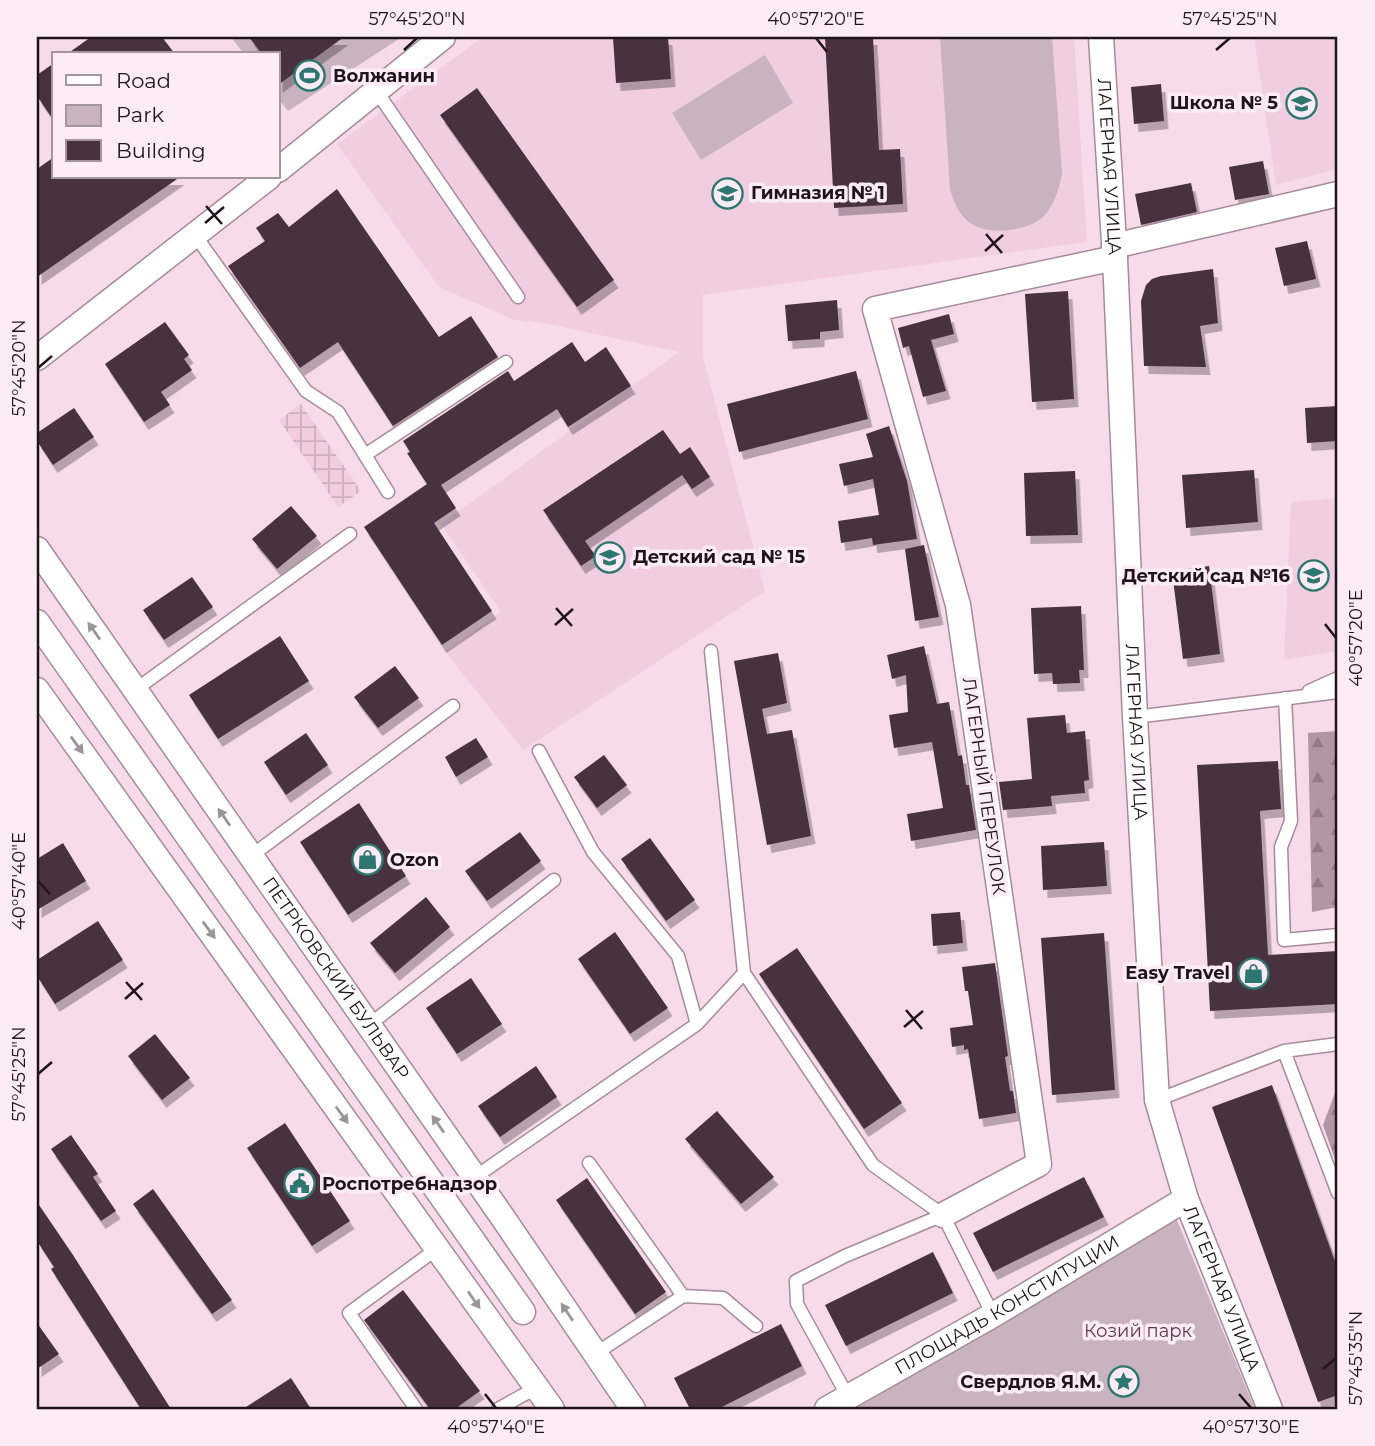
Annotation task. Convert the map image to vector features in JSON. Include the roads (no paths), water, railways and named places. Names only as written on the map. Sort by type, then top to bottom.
[{"type":"street","points":[[280,168],[443,37]]},
{"type":"street","name":"ЛАГЕРНАЯ УЛИЦА","points":[[1101,37],[1157,1100],[1186,1199],[1270,1409]]},
{"type":"street","points":[[37,358],[268,178]]},
{"type":"street","points":[[1114,252],[1338,194]]},
{"type":"street","name":"ЛАГЕРНЫЙ ПЕРЕУЛОК","points":[[943,1215],[1039,1164],[958,605],[875,309],[1114,252]]},
{"type":"street","name":"ПЕТРКОВСКИЙ БУЛЬВАР","points":[[37,550],[475,1177],[632,1409]]},
{"type":"street","points":[[37,622],[523,1312]]},
{"type":"street","points":[[37,690],[552,1409]]},
{"type":"street","name":"ПЛОЩАДЬ КОНСТИТУЦИИ","points":[[837,1403],[993,1315],[1186,1199]]},
{"type":"lane","points":[[377,92],[518,297]]},
{"type":"lane","points":[[195,235],[306,391],[338,412],[387,492]]},
{"type":"lane","points":[[365,455],[506,362]]},
{"type":"lane","points":[[135,690],[350,534]]},
{"type":"lane","points":[[711,651],[744,973],[873,1165],[943,1215],[993,1315]]},
{"type":"lane","points":[[1291,697],[1338,678]]},
{"type":"lane","points":[[1135,717],[1338,692]]},
{"type":"lane","points":[[1291,697],[1291,821],[1281,847],[1284,940],[1338,935]]},
{"type":"lane","points":[[251,856],[453,706]]},
{"type":"lane","points":[[539,751],[593,852],[678,956],[697,1024]]},
{"type":"lane","points":[[369,1025],[554,880]]},
{"type":"lane","points":[[475,1177],[697,1024],[744,973]]},
{"type":"lane","points":[[1157,1100],[1284,1051],[1338,1044]]},
{"type":"lane","points":[[1284,1051],[1338,1194]]},
{"type":"lane","points":[[589,1163],[683,1296]]},
{"type":"lane","points":[[837,1403],[797,1304],[796,1281],[845,1256],[943,1215]]},
{"type":"lane","points":[[416,1409],[349,1313],[438,1248]]},
{"type":"lane","points":[[595,1354],[683,1296],[723,1298],[756,1326]]},
{"type":"lane","points":[[498,1409],[536,1388]]},
{"type":"place","name":"Волжанин","points":[[310,76]]},
{"type":"place","name":"Школа № 5","points":[[1301,103]]},
{"type":"place","name":"Гимназия № 1","points":[[728,193]]},
{"type":"place","name":"Детский сад № 15","points":[[610,557]]},
{"type":"place","name":"Детский сад №16","points":[[1313,576]]},
{"type":"place","name":"Ozon","points":[[367,860]]},
{"type":"place","name":"Easy Travel","points":[[1253,973]]},
{"type":"place","name":"Роспотребнадзор","points":[[299,1184]]},
{"type":"place","name":"Свердлов Я.М.","points":[[1124,1382]]},
{"type":"park label","name":"Козий парк","points":[[1138,1331]]}]
